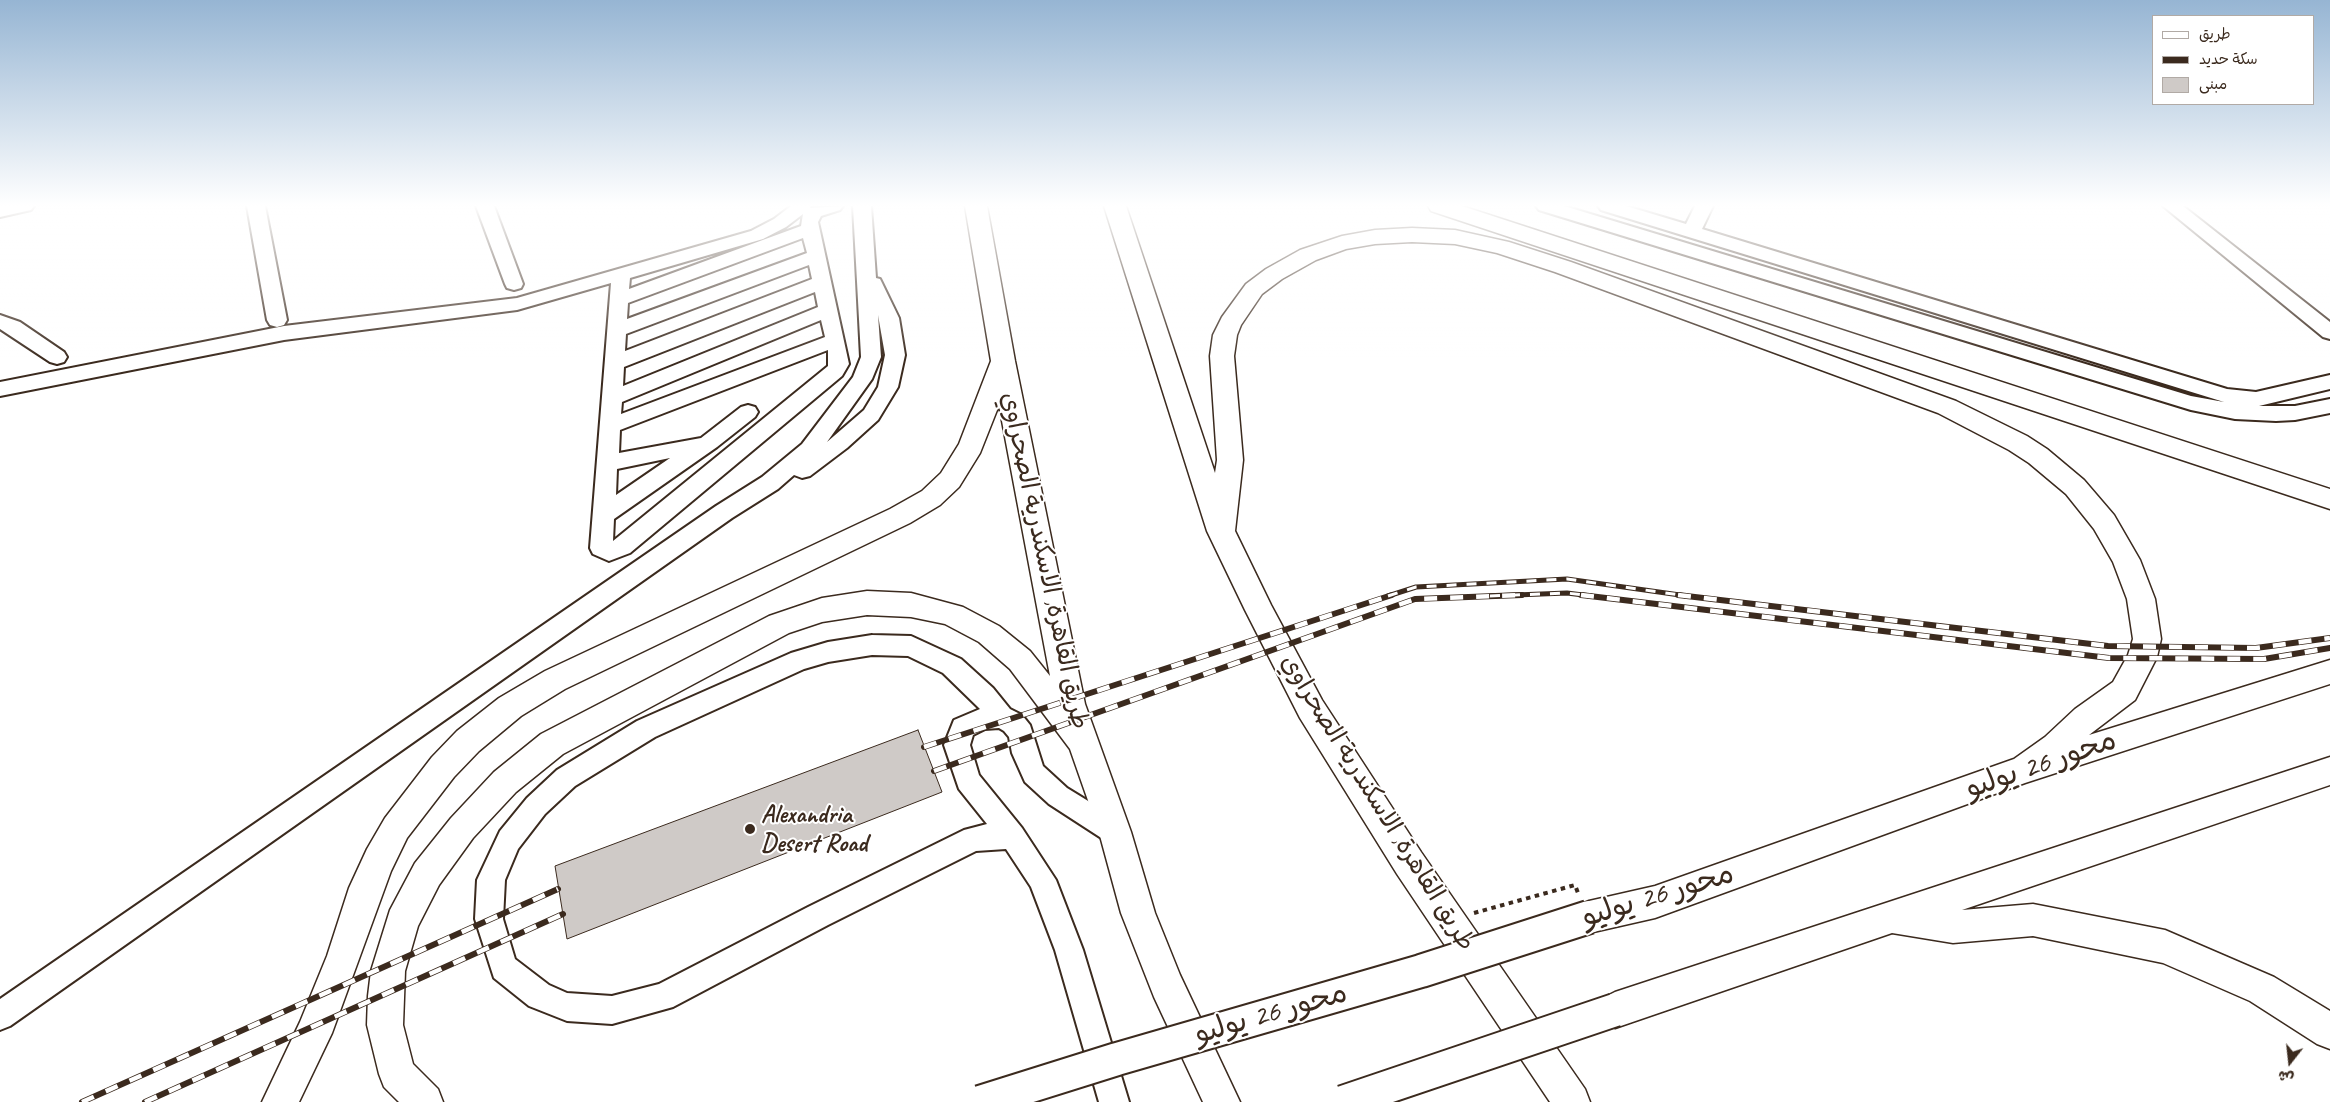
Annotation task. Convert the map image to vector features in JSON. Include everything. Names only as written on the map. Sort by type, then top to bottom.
[{"type":"highway","name":"طريق القاهرة, الاسكندرية الصحراوي","points":[[985,257],[1003,361],[1070,704],[1115,832],[1138,912],[1166,985],[1222,1102]]},
{"type":"highway","name":"طريق القاهرة, الاسكندرية الصحراوي","points":[[1132,257],[1221,531],[1259,610],[1311,709],[1409,863],[1572,1102]]},
{"type":"highway","points":[[1221,531],[1230,460],[1222,356],[1225,335],[1230,323],[1254,290],[1274,274],[1304,257]]},
{"type":"highway","points":[[1532,257],[1591,277],[1947,407],[2018,443],[2057,471],[2075,488],[2104,522],[2126,560],[2142,599],[2147,639],[2142,657],[2124,691],[2086,718],[2056,748],[2025,769]]},
{"type":"highway","points":[[1595,257],[2330,499]]},
{"type":"highway","points":[[280,1102],[314,1033],[344,956],[366,888],[379,860],[396,828],[443,767],[468,741],[510,707],[554,680],[884,524],[931,498],[950,480],[968,453],[1003,361]]},
{"type":"highway","points":[[425,1102],[397,1074],[385,1024],[385,996],[394,946],[414,897],[428,874],[483,804],[505,782],[552,744],[779,624],[822,610],[867,603],[896,604],[932,609],[972,624],[990,634],[1020,660],[1081,739]]},
{"type":"highway","name":"محور 26 يوليو","points":[[980,1102],[1117,1059],[1421,971],[1589,917],[1654,902],[2025,769],[2330,672]]},
{"type":"highway","points":[[1343,1102],[2330,771]]},
{"type":"highway","points":[[1893,918],[1953,927],[2034,920],[2157,945],[2215,967],[2262,989],[2330,1031]]},
{"type":"street","points":[[265,257],[277,320]]},
{"type":"street","points":[[504,257],[514,284]]},
{"type":"street","points":[[0,389],[284,333],[517,304],[679,257]]},
{"type":"street","points":[[619,300],[734,257]]},
{"type":"street","points":[[617,330],[812,257]]},
{"type":"street","points":[[621,274],[601,548],[609,552],[622,547],[835,371],[839,364],[816,257]]},
{"type":"street","points":[[0,1016],[748,498],[809,450],[868,367],[872,348],[866,257]]},
{"type":"street","points":[[1714,257],[2191,403],[2235,412],[2270,414],[2295,413],[2330,406]]},
{"type":"street","points":[[1774,257],[2226,396],[2244,399],[2262,398],[2330,382]]},
{"type":"street","points":[[2236,257],[2330,332]]},
{"type":"street","points":[[748,498],[796,475],[840,443],[871,415],[888,387],[895,355],[892,337],[888,318],[867,270]]},
{"type":"street","points":[[614,363],[822,282]]},
{"type":"street","points":[[612,398],[828,310]]},
{"type":"street","points":[[0,322],[13,327],[57,357]]},
{"type":"street","points":[[610,426],[835,340]]},
{"type":"street","points":[[604,515],[710,442],[748,412]]},
{"type":"street","points":[[607,463],[710,442]]},
{"type":"street","points":[[1013,837],[991,836],[964,843],[818,916],[663,997],[612,1010],[567,1008],[539,996],[504,968],[489,918],[491,880],[509,840],[536,806],[566,778],[646,729],[799,660],[828,652],[872,645],[911,646],[952,666],[984,695],[1001,717],[1013,723],[1021,733],[1025,753],[1034,774],[1058,796],[1115,832]]},
{"type":"street","points":[[1001,717],[982,719],[963,728],[957,745],[968,781],[1013,837],[1042,880],[1069,950],[1114,1102]]},
{"type":"path","points":[[1449,920],[1575,885]]},
{"type":"building","name":"Alexandria Desert Road","points":[[918,730],[942,792],[567,939],[555,866]]},
{"type":"railway","points":[[1388,596],[1416,587],[1567,579],[1687,596]]},
{"type":"railway","points":[[1490,596],[1567,593],[1591,596]]},
{"type":"railway","points":[[924,747],[1392,595]]},
{"type":"railway","points":[[934,771],[1415,599],[1522,595]]},
{"type":"railway","points":[[1581,595],[2109,658],[2264,659],[2330,648]]},
{"type":"railway","points":[[1678,595],[2108,646],[2256,648],[2330,638]]},
{"type":"railway","points":[[82,1102],[558,889]]},
{"type":"railway","points":[[145,1102],[563,914]]},
{"type":"place","name":"Alexandria Desert Road","points":[[750,829]]}]
